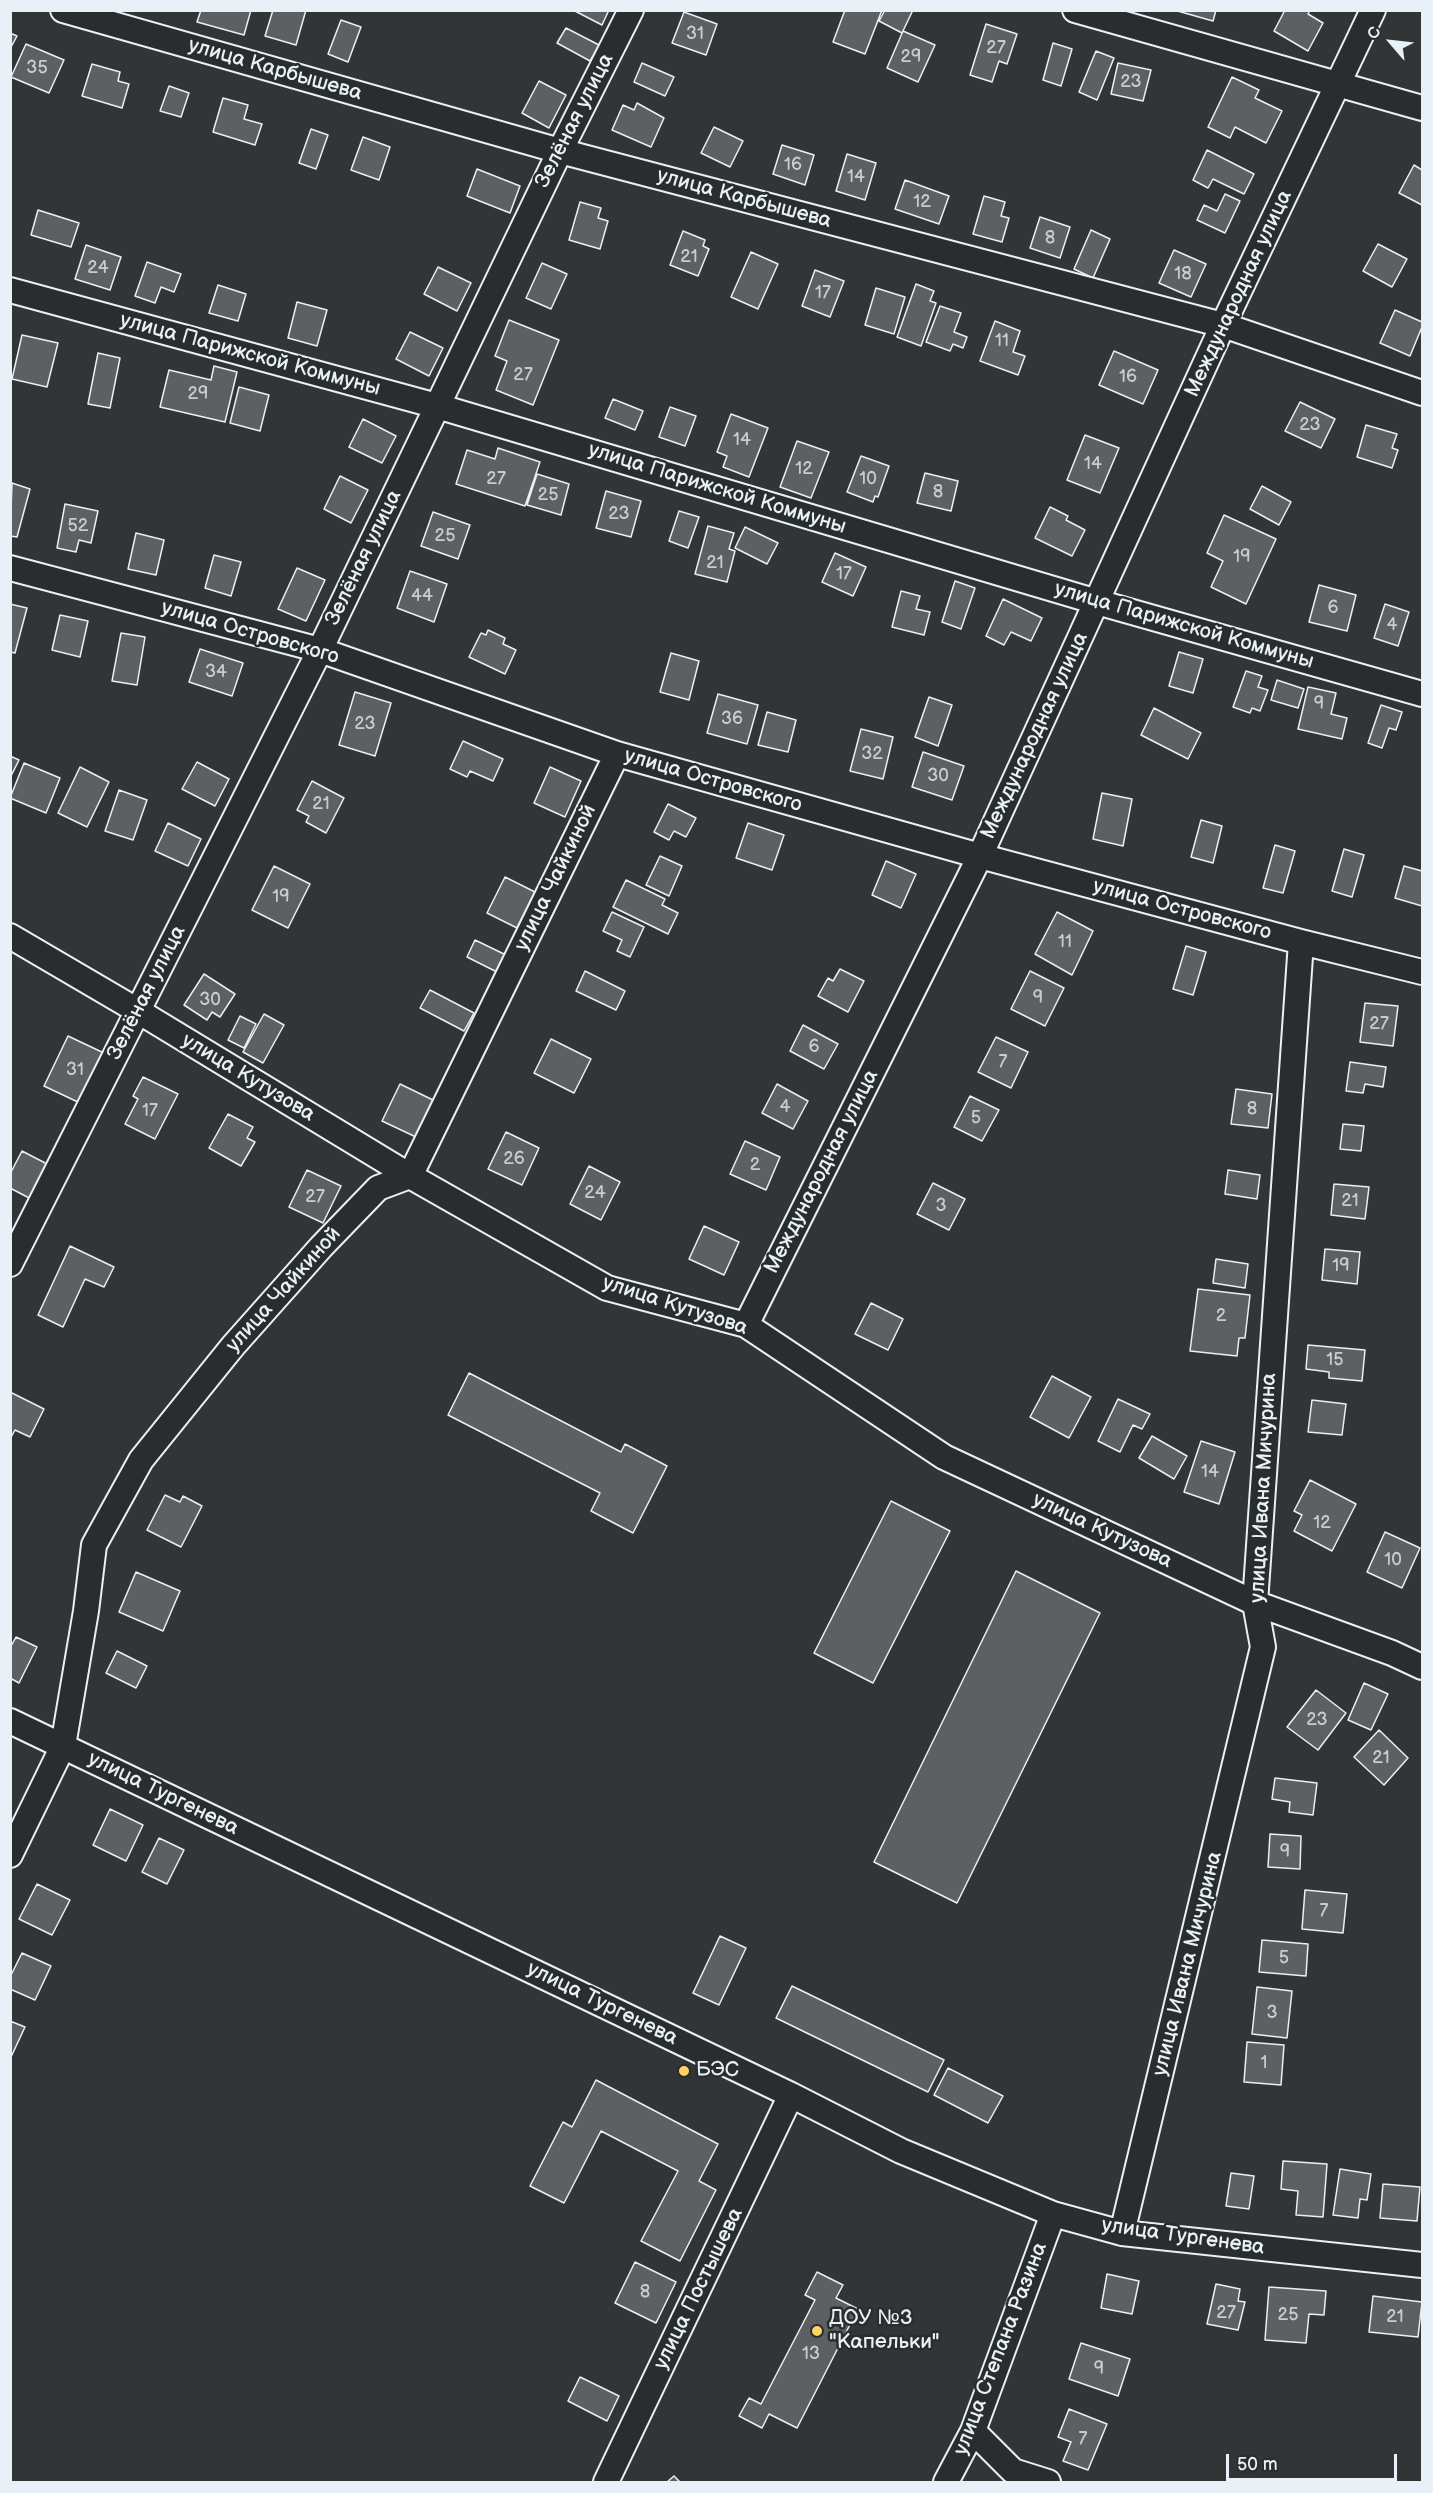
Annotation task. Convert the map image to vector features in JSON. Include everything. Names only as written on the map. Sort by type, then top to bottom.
[{"type":"street","name":"улица Карбышева","points":[[63,10],[560,151],[1223,325],[1422,393]]},
{"type":"street","name":"Зелёная улица","points":[[10,1264],[320,650],[436,406],[631,10]]},
{"type":"street","points":[[1075,10],[1422,108]]},
{"type":"street","name":"Международная улица","points":[[746,1325],[980,856],[1223,325],[1373,10]]},
{"type":"street","name":"улица Парижской Коммуны","points":[[10,290],[436,406],[1097,602],[1422,694]]},
{"type":"street","name":"улица Островского","points":[[10,568],[320,650],[617,754],[980,856],[1300,942],[1422,972]]},
{"type":"street","name":"улица Чайкиной","points":[[10,1855],[63,1746],[86,1611],[94,1545],[141,1460],[233,1346],[321,1247],[378,1188],[410,1176],[617,754]]},
{"type":"street","name":"улица Кутузова","points":[[10,936],[410,1176],[607,1288],[746,1325],[944,1457],[1255,1603],[1392,1653],[1422,1667]]},
{"type":"street","name":"улица Ивана Мичурина","points":[[1122,2233],[1263,1647],[1255,1603],[1300,942]]},
{"type":"street","name":"улица Тургенева","points":[[10,1721],[791,2095],[901,2151],[1053,2214],[1122,2233],[1422,2265]]},
{"type":"street","name":"улица Постышева","points":[[606,2482],[791,2095]]},
{"type":"street","name":"улица Степана Разина","points":[[946,2482],[973,2431],[1053,2214]]},
{"type":"street","points":[[973,2431],[1013,2471],[1048,2482]]},
{"type":"building","points":[[201,10],[251,10],[244,35],[197,22]]},
{"type":"building","points":[[273,10],[306,10],[296,45],[265,36]]},
{"type":"building","points":[[573,10],[609,10],[602,25]]},
{"type":"building","points":[[845,10],[882,10],[865,54],[833,42]]},
{"type":"building","points":[[885,10],[913,10],[902,33],[879,21]]},
{"type":"building","points":[[1174,10],[1216,10],[1213,21]]},
{"type":"building","points":[[1285,10],[1310,10],[1308,14],[1323,23],[1308,51],[1274,31]]},
{"type":"building","points":[[684,12],[717,24],[706,55],[672,43]]},
{"type":"building","points":[[341,20],[361,27],[348,62],[328,54]]},
{"type":"building","points":[[986,24],[1017,34],[1007,64],[999,61],[992,82],[970,75]]},
{"type":"building","points":[[566,28],[599,45],[590,61],[557,43]]},
{"type":"building","points":[[903,31],[935,45],[918,82],[887,68]]},
{"type":"building","points":[[10,33],[17,36],[10,49]]},
{"type":"building","points":[[1053,43],[1072,49],[1061,86],[1043,80]]},
{"type":"building","points":[[26,44],[64,60],[49,93],[11,77]]},
{"type":"building","points":[[1096,51],[1114,58],[1097,100],[1079,92]]},
{"type":"building","points":[[642,63],[674,77],[665,96],[634,82]]},
{"type":"building","points":[[1118,63],[1151,70],[1143,101],[1111,94]]},
{"type":"building","points":[[92,64],[120,72],[118,81],[129,84],[122,108],[82,96]]},
{"type":"building","points":[[1232,77],[1259,90],[1255,98],[1282,111],[1266,143],[1235,127],[1230,138],[1208,127]]},
{"type":"building","points":[[539,81],[566,95],[549,128],[522,113]]},
{"type":"building","points":[[169,86],[189,93],[181,117],[160,111]]},
{"type":"building","points":[[223,98],[248,105],[244,119],[262,124],[255,145],[213,132]]},
{"type":"building","points":[[637,103],[664,118],[651,147],[612,130],[623,105],[634,110]]},
{"type":"building","points":[[714,127],[743,141],[730,167],[701,153]]},
{"type":"building","points":[[311,129],[328,135],[316,169],[299,163]]},
{"type":"building","points":[[363,137],[390,147],[379,180],[351,170]]},
{"type":"building","points":[[782,145],[814,155],[805,185],[773,174]]},
{"type":"building","points":[[1207,150],[1254,174],[1244,194],[1213,179],[1208,188],[1193,180]]},
{"type":"building","points":[[847,154],[876,163],[865,200],[836,191]]},
{"type":"building","points":[[1414,165],[1422,170],[1422,205],[1399,193]]},
{"type":"building","points":[[477,169],[520,186],[510,213],[467,196]]},
{"type":"building","points":[[905,180],[949,196],[939,224],[895,209]]},
{"type":"building","points":[[1225,194],[1240,201],[1225,233],[1197,220],[1204,205],[1217,211]]},
{"type":"building","points":[[984,196],[1005,202],[1001,216],[1009,218],[1002,242],[973,234]]},
{"type":"building","points":[[580,202],[601,208],[598,218],[608,221],[600,249],[569,240]]},
{"type":"building","points":[[38,210],[79,223],[71,247],[31,235]]},
{"type":"building","points":[[1040,217],[1070,227],[1060,258],[1030,248]]},
{"type":"building","points":[[1091,230],[1110,239],[1093,278],[1074,269]]},
{"type":"building","points":[[683,231],[705,240],[703,246],[709,249],[698,276],[670,265]]},
{"type":"building","points":[[1378,244],[1407,259],[1392,287],[1363,271]]},
{"type":"building","points":[[86,245],[121,257],[110,290],[75,279]]},
{"type":"building","points":[[1174,250],[1206,264],[1191,297],[1159,283]]},
{"type":"building","points":[[751,252],[778,264],[758,309],[731,297]]},
{"type":"building","points":[[147,262],[181,274],[174,292],[161,287],[155,303],[135,296]]},
{"type":"building","points":[[542,263],[567,274],[551,309],[526,298]]},
{"type":"building","points":[[438,267],[471,283],[457,311],[424,294]]},
{"type":"building","points":[[815,270],[844,281],[830,317],[802,306]]},
{"type":"building","points":[[916,284],[934,291],[930,301],[936,303],[921,346],[897,337]]},
{"type":"building","points":[[218,285],[246,294],[238,321],[209,313]]},
{"type":"building","points":[[876,288],[905,297],[894,334],[865,325]]},
{"type":"building","points":[[297,302],[327,310],[317,346],[288,338]]},
{"type":"building","points":[[940,306],[961,313],[954,332],[967,337],[963,348],[953,344],[950,351],[926,342]]},
{"type":"building","points":[[1395,310],[1422,322],[1410,356],[1380,343]]},
{"type":"building","points":[[509,320],[559,340],[533,405],[496,390],[507,361],[495,356]]},
{"type":"building","points":[[995,321],[1020,331],[1013,352],[1025,356],[1018,375],[980,361]]},
{"type":"building","points":[[410,332],[443,348],[429,376],[396,359]]},
{"type":"building","points":[[22,335],[58,343],[47,387],[12,379]]},
{"type":"building","points":[[1114,351],[1158,370],[1143,404],[1099,385]]},
{"type":"building","points":[[98,353],[120,358],[110,408],[88,404]]},
{"type":"building","points":[[214,366],[237,372],[225,422],[160,407],[169,370],[211,380]]},
{"type":"building","points":[[239,387],[269,395],[260,431],[230,423]]},
{"type":"building","points":[[613,399],[643,411],[635,430],[605,418]]},
{"type":"building","points":[[1300,402],[1335,419],[1321,448],[1285,431]]},
{"type":"building","points":[[670,407],[696,416],[685,446],[659,437]]},
{"type":"building","points":[[731,414],[768,428],[749,477],[723,467],[727,456],[717,452]]},
{"type":"building","points":[[363,419],[396,436],[382,463],[349,447]]},
{"type":"building","points":[[1366,425],[1397,434],[1392,448],[1398,450],[1392,468],[1357,457]]},
{"type":"building","points":[[1085,435],[1119,448],[1100,493],[1067,480]]},
{"type":"building","points":[[797,441],[829,452],[811,498],[780,487]]},
{"type":"building","points":[[498,448],[540,462],[525,506],[456,484],[467,450],[495,459]]},
{"type":"building","points":[[861,456],[889,466],[878,497],[875,496],[873,502],[847,492]]},
{"type":"building","points":[[925,473],[958,481],[951,511],[917,503]]},
{"type":"building","points":[[537,474],[569,484],[561,515],[527,505]]},
{"type":"building","points":[[340,476],[368,490],[351,523],[324,509]]},
{"type":"building","points":[[12,483],[30,489],[17,537],[10,536]]},
{"type":"building","points":[[1262,486],[1291,502],[1279,525],[1250,509]]},
{"type":"building","points":[[606,491],[641,501],[631,537],[596,528]]},
{"type":"building","points":[[65,504],[98,511],[91,543],[79,540],[76,552],[57,548]]},
{"type":"building","points":[[1050,507],[1068,516],[1066,520],[1085,530],[1072,556],[1035,538]]},
{"type":"building","points":[[679,511],[699,517],[688,548],[669,541]]},
{"type":"building","points":[[433,512],[470,525],[458,559],[421,546]]},
{"type":"building","points":[[1224,515],[1276,539],[1246,604],[1211,587],[1223,561],[1207,553]]},
{"type":"building","points":[[708,526],[734,533],[729,549],[735,551],[727,582],[695,574]]},
{"type":"building","points":[[745,527],[778,543],[767,564],[735,548]]},
{"type":"building","points":[[136,533],[164,540],[156,575],[128,569]]},
{"type":"building","points":[[835,553],[866,567],[853,596],[822,582]]},
{"type":"building","points":[[214,555],[241,562],[231,596],[205,588]]},
{"type":"building","points":[[297,568],[325,580],[306,621],[278,609]]},
{"type":"building","points":[[410,571],[447,584],[434,622],[397,608]]},
{"type":"building","points":[[955,581],[975,588],[961,629],[942,622]]},
{"type":"building","points":[[1319,585],[1356,595],[1347,631],[1309,622]]},
{"type":"building","points":[[901,591],[920,596],[916,609],[930,612],[924,635],[892,627]]},
{"type":"building","points":[[1003,599],[1042,618],[1031,641],[1011,632],[1004,645],[986,636]]},
{"type":"building","points":[[10,604],[27,608],[15,653],[10,652]]},
{"type":"building","points":[[1385,604],[1409,612],[1398,646],[1374,638]]},
{"type":"building","points":[[60,615],[88,621],[80,657],[52,650]]},
{"type":"building","points":[[488,630],[505,638],[503,644],[516,650],[505,674],[469,657],[481,633],[486,635]]},
{"type":"building","points":[[121,633],[145,637],[137,685],[112,681]]},
{"type":"building","points":[[200,649],[243,663],[232,696],[189,682]]},
{"type":"building","points":[[1179,652],[1203,659],[1193,693],[1169,686]]},
{"type":"building","points":[[671,653],[699,661],[689,700],[660,692]]},
{"type":"building","points":[[1246,671],[1262,676],[1258,687],[1268,690],[1260,711],[1252,708],[1250,713],[1233,707]]},
{"type":"building","points":[[1277,680],[1304,689],[1298,708],[1271,700]]},
{"type":"building","points":[[1308,687],[1336,693],[1331,714],[1347,718],[1342,739],[1298,729]]},
{"type":"building","points":[[355,692],[391,703],[375,756],[339,745]]},
{"type":"building","points":[[718,694],[758,705],[747,744],[707,733]]},
{"type":"building","points":[[929,697],[952,705],[938,746],[915,737]]},
{"type":"building","points":[[1381,705],[1402,712],[1396,730],[1389,728],[1382,748],[1368,743]]},
{"type":"building","points":[[1154,708],[1201,733],[1188,759],[1141,735]]},
{"type":"building","points":[[767,712],[796,720],[788,752],[758,745]]},
{"type":"building","points":[[861,729],[893,737],[883,779],[850,771]]},
{"type":"building","points":[[463,741],[503,759],[493,781],[470,771],[467,777],[450,769]]},
{"type":"building","points":[[923,752],[964,766],[952,800],[912,787]]},
{"type":"building","points":[[10,756],[19,760],[10,778]]},
{"type":"building","points":[[197,762],[229,779],[215,806],[182,789]]},
{"type":"building","points":[[24,763],[60,778],[46,813],[10,798]]},
{"type":"building","points":[[80,767],[109,782],[87,827],[58,813]]},
{"type":"building","points":[[550,767],[581,781],[565,817],[534,803]]},
{"type":"building","points":[[312,781],[344,798],[326,833],[306,822],[309,816],[297,810]]},
{"type":"building","points":[[119,790],[147,800],[133,840],[105,831]]},
{"type":"building","points":[[1102,793],[1132,799],[1123,846],[1093,839]]},
{"type":"building","points":[[668,804],[696,818],[686,837],[674,831],[669,840],[654,832]]},
{"type":"building","points":[[1201,820],[1222,826],[1213,863],[1191,857]]},
{"type":"building","points":[[168,823],[201,839],[188,866],[155,851]]},
{"type":"building","points":[[748,823],[784,835],[772,870],[736,858]]},
{"type":"building","points":[[1275,845],[1295,851],[1283,893],[1263,888]]},
{"type":"building","points":[[1344,849],[1364,855],[1352,897],[1332,891]]},
{"type":"building","points":[[660,856],[682,866],[669,896],[646,885]]},
{"type":"building","points":[[886,861],[916,874],[901,908],[872,895]]},
{"type":"building","points":[[274,866],[310,884],[288,928],[252,910]]},
{"type":"building","points":[[1404,866],[1422,871],[1422,906],[1395,898]]},
{"type":"building","points":[[505,877],[535,892],[517,928],[487,913]]},
{"type":"building","points":[[626,880],[665,899],[662,905],[678,913],[668,934],[613,907]]},
{"type":"building","points":[[612,912],[644,927],[630,957],[617,951],[622,940],[603,931]]},
{"type":"building","points":[[1057,912],[1093,931],[1072,975],[1035,954]]},
{"type":"building","points":[[475,940],[506,955],[497,972],[467,957]]},
{"type":"building","points":[[1186,946],[1206,952],[1193,995],[1173,989]]},
{"type":"building","points":[[840,969],[864,981],[848,1012],[818,996],[828,978],[833,981]]},
{"type":"building","points":[[585,971],[625,991],[616,1010],[576,991]]},
{"type":"building","points":[[1030,971],[1064,988],[1045,1026],[1011,1009]]},
{"type":"building","points":[[204,974],[235,994],[220,1017],[212,1012],[207,1020],[184,1005]]},
{"type":"building","points":[[430,990],[474,1013],[464,1031],[420,1008]]},
{"type":"building","points":[[1365,1003],[1398,1006],[1393,1046],[1360,1042]]},
{"type":"building","points":[[264,1014],[284,1025],[263,1063],[243,1052]]},
{"type":"building","points":[[240,1016],[256,1024],[244,1048],[228,1040]]},
{"type":"building","points":[[803,1025],[838,1044],[824,1069],[790,1051]]},
{"type":"building","points":[[68,1036],[106,1054],[82,1104],[44,1086]]},
{"type":"building","points":[[996,1037],[1028,1052],[1011,1088],[978,1072]]},
{"type":"building","points":[[551,1039],[591,1059],[574,1093],[534,1073]]},
{"type":"building","points":[[1350,1062],[1386,1067],[1383,1087],[1365,1084],[1363,1093],[1346,1091]]},
{"type":"building","points":[[143,1077],[178,1094],[155,1139],[125,1124],[138,1099],[133,1096]]},
{"type":"building","points":[[400,1084],[433,1100],[416,1137],[382,1121]]},
{"type":"building","points":[[777,1084],[808,1101],[793,1129],[762,1113]]},
{"type":"building","points":[[1236,1089],[1272,1094],[1268,1128],[1231,1124]]},
{"type":"building","points":[[970,1096],[999,1110],[982,1141],[954,1127]]},
{"type":"building","points":[[228,1114],[253,1127],[247,1138],[255,1142],[241,1166],[209,1148]]},
{"type":"building","points":[[1343,1124],[1364,1126],[1361,1151],[1340,1149]]},
{"type":"building","points":[[506,1132],[539,1148],[522,1185],[488,1169]]},
{"type":"building","points":[[745,1141],[780,1157],[766,1190],[730,1174]]},
{"type":"building","points":[[22,1151],[51,1166],[33,1200],[10,1188],[10,1174]]},
{"type":"building","points":[[589,1166],[620,1182],[601,1220],[570,1204]]},
{"type":"building","points":[[307,1170],[341,1186],[323,1223],[289,1207]]},
{"type":"building","points":[[1228,1170],[1260,1175],[1257,1199],[1225,1194]]},
{"type":"building","points":[[933,1183],[965,1199],[949,1230],[917,1214]]},
{"type":"building","points":[[1334,1184],[1369,1187],[1365,1219],[1331,1215]]},
{"type":"building","points":[[704,1226],[739,1242],[724,1275],[689,1259]]},
{"type":"building","points":[[70,1246],[114,1267],[104,1287],[85,1279],[63,1327],[38,1315]]},
{"type":"building","points":[[1325,1249],[1360,1252],[1357,1284],[1322,1280]]},
{"type":"building","points":[[1216,1259],[1248,1264],[1245,1288],[1213,1283]]},
{"type":"building","points":[[1198,1289],[1250,1295],[1245,1338],[1239,1338],[1237,1356],[1190,1351]]},
{"type":"building","points":[[871,1303],[903,1319],[888,1350],[855,1334]]},
{"type":"building","points":[[1308,1345],[1365,1350],[1362,1381],[1329,1378],[1329,1372],[1306,1369]]},
{"type":"building","points":[[469,1373],[621,1452],[625,1444],[667,1466],[633,1533],[591,1511],[600,1493],[448,1415]]},
{"type":"building","points":[[1052,1376],[1091,1397],[1069,1438],[1030,1417]]},
{"type":"building","points":[[10,1392],[44,1409],[30,1437],[15,1430],[10,1439]]},
{"type":"building","points":[[1118,1399],[1150,1414],[1142,1429],[1133,1425],[1120,1452],[1098,1441]]},
{"type":"building","points":[[1312,1400],[1346,1404],[1342,1435],[1308,1432]]},
{"type":"building","points":[[1152,1436],[1187,1456],[1174,1479],[1139,1458]]},
{"type":"building","points":[[1201,1441],[1235,1452],[1219,1504],[1184,1492]]},
{"type":"building","points":[[1310,1480],[1356,1504],[1332,1551],[1294,1531],[1302,1515],[1294,1511]]},
{"type":"building","points":[[165,1495],[180,1502],[183,1496],[202,1506],[181,1547],[147,1530]]},
{"type":"building","points":[[891,1501],[950,1531],[873,1683],[814,1653]]},
{"type":"building","points":[[1385,1532],[1420,1548],[1402,1588],[1367,1572]]},
{"type":"building","points":[[1016,1571],[1100,1613],[957,1903],[874,1862]]},
{"type":"building","points":[[136,1572],[180,1591],[163,1631],[119,1612]]},
{"type":"building","points":[[16,1637],[37,1647],[19,1683],[10,1678],[10,1648]]},
{"type":"building","points":[[117,1651],[147,1666],[136,1688],[106,1673]]},
{"type":"building","points":[[1364,1683],[1388,1694],[1371,1730],[1348,1720]]},
{"type":"building","points":[[1316,1690],[1346,1713],[1318,1750],[1287,1727]]},
{"type":"building","points":[[1379,1730],[1408,1758],[1384,1785],[1354,1757]]},
{"type":"building","points":[[1275,1778],[1317,1783],[1313,1815],[1289,1812],[1290,1802],[1272,1799]]},
{"type":"building","points":[[110,1809],[143,1825],[126,1861],[93,1845]]},
{"type":"building","points":[[1270,1834],[1301,1836],[1300,1869],[1268,1867]]},
{"type":"building","points":[[159,1838],[184,1850],[167,1884],[142,1872]]},
{"type":"building","points":[[37,1884],[70,1900],[52,1935],[19,1919]]},
{"type":"building","points":[[1305,1890],[1347,1894],[1343,1933],[1302,1929]]},
{"type":"building","points":[[720,1936],[746,1948],[719,2005],[693,1993]]},
{"type":"building","points":[[1262,1940],[1308,1944],[1306,1976],[1259,1972]]},
{"type":"building","points":[[22,1953],[51,1966],[35,2000],[10,1989],[10,1977]]},
{"type":"building","points":[[792,1986],[944,2060],[928,2092],[776,2018]]},
{"type":"building","points":[[1257,1987],[1292,1991],[1287,2038],[1252,2034]]},
{"type":"building","points":[[10,2021],[25,2027],[11,2057],[10,2057]]},
{"type":"building","points":[[1247,2042],[1284,2045],[1281,2085],[1244,2082]]},
{"type":"building","points":[[948,2068],[1003,2096],[988,2123],[934,2095]]},
{"type":"building","points":[[596,2080],[718,2144],[699,2181],[716,2190],[680,2261],[641,2241],[678,2171],[601,2131],[564,2203],[530,2186],[563,2122],[572,2127]]},
{"type":"building","points":[[1283,2161],[1327,2164],[1323,2217],[1296,2215],[1298,2191],[1281,2189]]},
{"type":"building","points":[[1340,2169],[1371,2174],[1367,2200],[1360,2199],[1358,2218],[1333,2215]]},
{"type":"building","points":[[1231,2173],[1254,2176],[1249,2209],[1226,2206]]},
{"type":"building","points":[[1383,2184],[1420,2187],[1417,2221],[1380,2218]]},
{"type":"building","points":[[635,2262],[676,2282],[656,2323],[615,2303]]},
{"type":"building","points":[[817,2272],[843,2285],[836,2298],[858,2309],[797,2428],[769,2414],[762,2428],[739,2416],[749,2398],[761,2404],[815,2300],[805,2295]]},
{"type":"building","points":[[1107,2274],[1139,2281],[1132,2314],[1101,2308]]},
{"type":"building","points":[[1216,2284],[1240,2289],[1238,2301],[1245,2302],[1238,2330],[1207,2324]]},
{"type":"building","points":[[1269,2287],[1326,2291],[1324,2315],[1309,2314],[1306,2343],[1265,2340]]},
{"type":"building","points":[[1373,2296],[1422,2302],[1418,2337],[1369,2332]]},
{"type":"building","points":[[1081,2343],[1130,2359],[1118,2396],[1069,2379]]},
{"type":"building","points":[[580,2377],[619,2396],[607,2421],[568,2401]]},
{"type":"building","points":[[1069,2409],[1107,2424],[1088,2470],[1063,2461],[1071,2442],[1058,2437]]},
{"type":"building","points":[[674,2476],[680,2482],[667,2482]]},
{"type":"place","name":"БЭС","points":[[684,2071]]},
{"type":"place","name":"ДОУ №3 \"Капельки\"","points":[[817,2331]]}]
